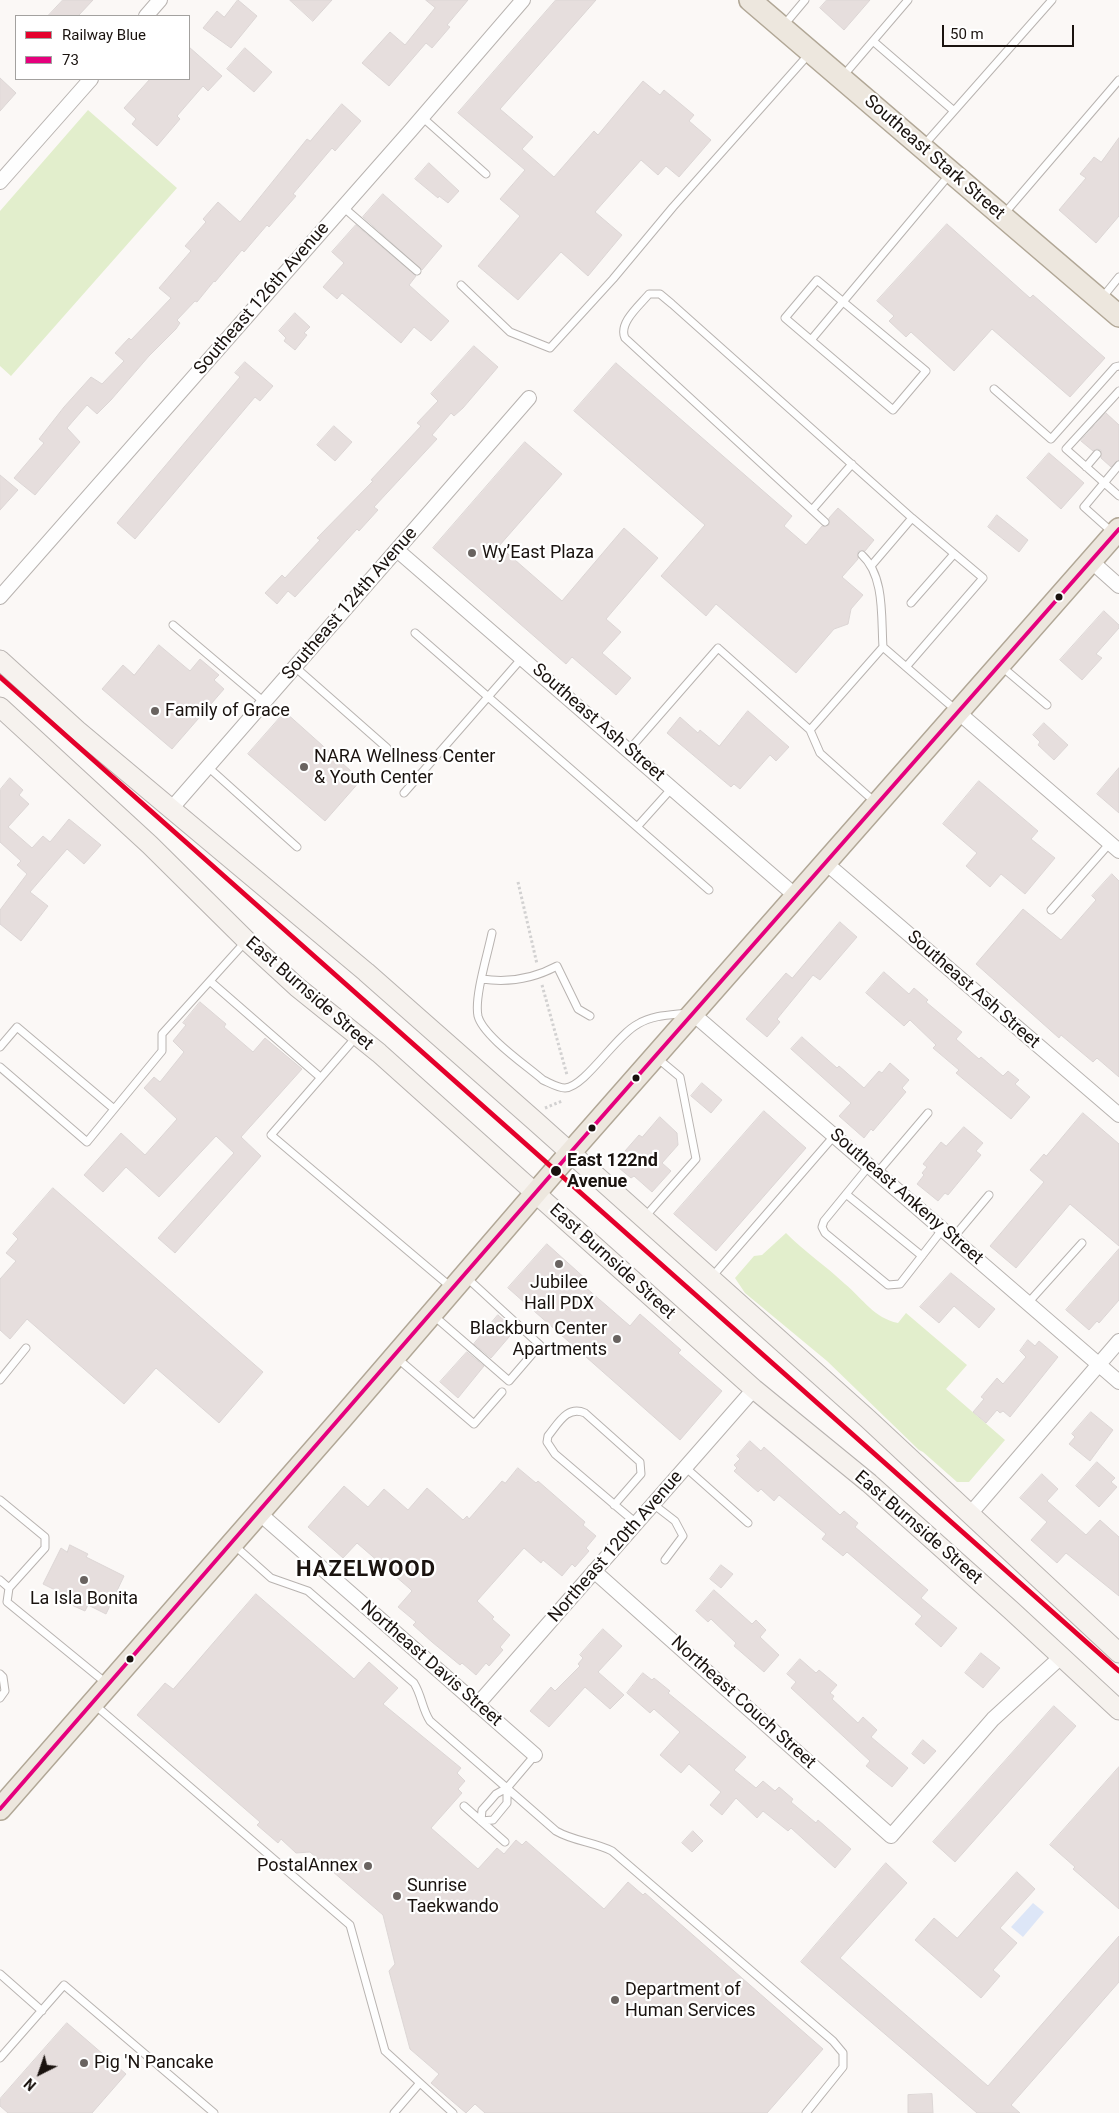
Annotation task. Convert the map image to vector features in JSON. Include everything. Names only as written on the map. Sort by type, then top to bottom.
[{"type":"main road","name":"Southeast Stark Street","points":[[758,3],[782,27],[1119,316]]},
{"type":"main road","points":[[0,1809],[692,1013],[827,864],[1117,532]]},
{"type":"street","points":[[147,15],[160,0]]},
{"type":"street","name":"Southeast 126th Avenue","points":[[0,597],[422,117],[522,0]]},
{"type":"street","points":[[0,182],[90,80]]},
{"type":"street","name":"Southeast 124th Avenue","points":[[171,809],[529,398]]},
{"type":"street","name":"Southeast Ash Street","points":[[398,550],[797,897]]},
{"type":"street","points":[[1091,561],[1119,586]]},
{"type":"street","points":[[0,660],[171,809],[366,972],[570,1153],[868,1419],[1119,1653]]},
{"type":"street","name":"East Burnside Street","points":[[0,707],[150,845],[247,941],[297,987],[357,1036],[754,1389],[869,1483],[1062,1656],[1119,1710]]},
{"type":"street","points":[[959,713],[1114,847]]},
{"type":"street","name":"Southeast Ash Street","points":[[827,864],[1119,1116]]},
{"type":"street","name":"Southeast Ankeny Street","points":[[692,1013],[1119,1382]]},
{"type":"street","points":[[970,1514],[1119,1341]]},
{"type":"street","name":"Northeast 120th Avenue","points":[[477,1705],[754,1389]]},
{"type":"street","name":"Northeast Davis Street","points":[[259,1513],[535,1755]]},
{"type":"street","name":"Northeast Couch Street","points":[[594,1571],[891,1836],[993,1719],[1062,1656]]},
{"type":"lane","points":[[782,27],[805,0]]},
{"type":"lane","points":[[842,78],[908,0]]},
{"type":"lane","points":[[922,147],[1052,0]]},
{"type":"lane","points":[[873,41],[954,111]]},
{"type":"lane","points":[[461,284],[510,332],[550,348],[613,279],[811,52]]},
{"type":"lane","points":[[1002,216],[1119,80]]},
{"type":"lane","points":[[422,117],[486,174]]},
{"type":"lane","points":[[811,340],[951,172]]},
{"type":"lane","points":[[343,207],[417,272]]},
{"type":"lane","points":[[1100,300],[1119,277]]},
{"type":"lane","points":[[817,280],[843,302],[926,371],[893,410],[785,318],[817,280]]},
{"type":"lane","points":[[826,522],[625,338],[624,327],[628,319],[649,294],[660,294],[672,304],[912,518],[983,578],[906,667]]},
{"type":"lane","points":[[994,389],[1051,439],[1115,367],[1119,366]]},
{"type":"lane","points":[[1119,391],[1066,448],[1119,496]]},
{"type":"lane","points":[[1086,467],[1097,454]]},
{"type":"lane","points":[[812,510],[852,464]]},
{"type":"lane","points":[[1117,532],[1084,507],[1119,465]]},
{"type":"lane","points":[[871,566],[912,518]]},
{"type":"lane","points":[[912,603],[954,554]]},
{"type":"lane","points":[[862,555],[871,566],[878,584],[883,647],[959,713]]},
{"type":"lane","points":[[173,625],[264,702]]},
{"type":"lane","points":[[415,633],[709,890]]},
{"type":"lane","points":[[810,730],[883,647]]},
{"type":"lane","points":[[629,750],[718,648],[810,730],[820,753],[878,805]]},
{"type":"lane","points":[[404,793],[523,658]]},
{"type":"lane","points":[[1000,665],[1046,705]]},
{"type":"lane","points":[[295,667],[387,748]]},
{"type":"lane","points":[[208,767],[297,846]]},
{"type":"lane","points":[[637,826],[672,788]]},
{"type":"lane","points":[[1050,910],[1114,847]]},
{"type":"lane","points":[[492,933],[482,979],[478,1016],[484,1028],[543,1080],[565,1088],[570,1086],[582,1079],[620,1037],[637,1024],[654,1017],[692,1013]]},
{"type":"lane","points":[[0,1067],[87,1142],[162,1052],[162,1034],[247,941]]},
{"type":"lane","points":[[482,979],[512,981],[540,974],[557,966],[578,1009],[590,1016]]},
{"type":"lane","points":[[210,982],[320,1077]]},
{"type":"lane","points":[[0,1047],[17,1027],[114,1109]]},
{"type":"lane","points":[[357,1036],[272,1134],[540,1345],[509,1381],[431,1313]]},
{"type":"lane","points":[[643,1219],[696,1159],[680,1077],[655,1056]]},
{"type":"lane","points":[[928,1113],[873,1170],[846,1194],[824,1221],[822,1227],[825,1233],[888,1285],[900,1284],[922,1256],[989,1195]]},
{"type":"lane","points":[[710,1279],[834,1136]]},
{"type":"lane","points":[[846,1194],[922,1256]]},
{"type":"lane","points":[[1028,1303],[1082,1243]]},
{"type":"lane","points":[[0,1380],[26,1348]]},
{"type":"lane","points":[[394,1356],[474,1424],[502,1392]]},
{"type":"lane","points":[[614,1504],[641,1474],[640,1462],[585,1413],[578,1410],[567,1413],[548,1436],[550,1449],[636,1523]]},
{"type":"lane","points":[[685,1467],[748,1523]]},
{"type":"lane","points":[[0,1500],[45,1537],[45,1548],[9,1588],[7,1602],[108,1685]]},
{"type":"lane","points":[[653,1504],[675,1521],[683,1536],[665,1560]]},
{"type":"lane","points":[[232,1543],[271,1578],[308,1590],[407,1677],[420,1693],[424,1712],[430,1722],[507,1788],[565,1836],[598,1844],[612,1851],[833,2041],[843,2053],[844,2067],[806,2113]]},
{"type":"lane","points":[[0,1580],[9,1588]]},
{"type":"lane","points":[[0,1674],[4,1677],[5,1691],[0,1698]]},
{"type":"lane","points":[[93,1702],[350,1925],[384,2051],[453,2113]]},
{"type":"lane","points":[[481,1821],[482,1810],[496,1794],[507,1788],[535,1755]]},
{"type":"lane","points":[[481,1821],[493,1820],[508,1803],[507,1788]]},
{"type":"lane","points":[[464,1806],[505,1842]]},
{"type":"lane","points":[[0,1974],[42,2010]]},
{"type":"lane","points":[[0,2058],[64,1985],[214,2113]]},
{"type":"lane","points":[[394,2113],[419,2084]]},
{"type":"path","points":[[518,882],[540,974],[573,1096],[544,1108]]},
{"type":"green space","points":[[88,110],[177,188],[11,376],[0,366],[0,211]]},
{"type":"green space","points":[[786,1233],[838,1277],[875,1312],[890,1321],[898,1323],[906,1313],[967,1365],[946,1389],[1005,1440],[969,1482],[957,1482],[919,1450],[827,1361],[745,1293],[735,1278],[754,1256],[762,1255]]},
{"type":"water","points":[[1033,1903],[1044,1912],[1023,1937],[1011,1927]]},
{"type":"building","points":[[63,0],[93,0],[79,15],[49,15]]},
{"type":"building","points":[[238,0],[257,16],[231,48],[203,28],[217,11],[224,17]]},
{"type":"building","points":[[290,0],[332,0],[313,21]]},
{"type":"building","points":[[426,0],[468,0],[447,25],[450,27],[432,48],[426,43],[389,86],[362,63],[390,32],[405,45],[435,8]]},
{"type":"building","points":[[556,0],[596,0],[500,109],[533,137],[522,149],[554,177],[594,131],[598,135],[643,81],[660,95],[664,90],[694,115],[689,121],[711,140],[679,177],[666,166],[658,175],[641,160],[595,212],[622,235],[588,276],[561,252],[518,300],[478,266],[520,216],[500,199],[525,170],[458,113]]},
{"type":"building","points":[[827,0],[870,0],[844,30],[820,8]]},
{"type":"building","points":[[190,48],[222,76],[208,91],[203,86],[177,116],[180,119],[157,146],[132,124],[136,119],[124,108],[149,80],[190,80]]},
{"type":"building","points":[[245,48],[272,72],[254,92],[227,69]]},
{"type":"building","points":[[0,78],[16,93],[0,111]]},
{"type":"building","points":[[342,104],[361,121],[335,151],[332,148],[293,194],[296,196],[269,227],[267,225],[244,252],[242,250],[197,302],[195,301],[177,320],[180,323],[176,329],[149,356],[111,400],[97,414],[87,405],[67,428],[80,442],[35,495],[14,478],[44,443],[39,439],[64,407],[91,377],[102,384],[124,361],[115,353],[129,338],[131,340],[171,298],[159,288],[191,251],[185,246],[206,222],[203,219],[218,202],[240,222],[307,139],[310,141]]},
{"type":"building","points":[[1119,138],[1119,216],[1096,243],[1059,210],[1086,178],[1080,174],[1094,157],[1101,162]]},
{"type":"building","points":[[429,163],[459,191],[448,203],[439,196],[438,198],[415,179]]},
{"type":"building","points":[[383,194],[442,246],[422,270],[363,217]]},
{"type":"building","points":[[947,224],[1030,298],[1033,295],[1105,358],[1070,397],[992,329],[954,371],[911,332],[906,337],[889,321],[894,316],[877,301]]},
{"type":"building","points":[[356,225],[416,276],[409,285],[449,321],[431,341],[414,327],[401,343],[342,293],[337,299],[323,287],[344,263],[332,252]]},
{"type":"building","points":[[295,313],[310,327],[304,333],[307,335],[295,350],[284,341],[286,338],[279,331]]},
{"type":"building","points":[[474,346],[498,367],[463,408],[454,416],[451,413],[432,435],[437,439],[374,507],[378,510],[359,531],[357,529],[295,597],[288,591],[277,604],[265,593],[282,575],[285,578],[320,540],[317,538],[373,481],[371,480],[421,426],[417,423],[438,401],[431,394]]},
{"type":"building","points":[[245,362],[273,386],[260,401],[255,397],[135,539],[117,523],[240,377],[235,373]]},
{"type":"building","points":[[616,363],[792,516],[784,526],[806,545],[822,526],[829,525],[829,518],[838,508],[874,540],[865,551],[858,551],[858,559],[842,577],[863,595],[851,609],[848,624],[834,629],[796,673],[716,604],[706,616],[661,576],[705,525],[574,411]]},
{"type":"building","points":[[1106,413],[1119,425],[1119,460],[1111,467],[1101,458],[1101,450],[1093,451],[1081,441]]},
{"type":"building","points":[[334,426],[352,442],[335,461],[317,445]]},
{"type":"building","name":"Wy’East Plaza","points":[[525,442],[562,474],[499,546],[562,601],[624,528],[658,558],[606,619],[621,632],[602,653],[631,678],[616,695],[572,657],[566,664],[433,548]]},
{"type":"building","points":[[1049,453],[1084,483],[1061,509],[1027,478]]},
{"type":"building","points":[[0,475],[18,490],[0,510]]},
{"type":"building","points":[[997,515],[1028,540],[1019,552],[988,527]]},
{"type":"building","points":[[1104,611],[1119,625],[1119,628],[1096,654],[1102,658],[1082,680],[1060,660]]},
{"type":"building","points":[[159,645],[190,671],[200,659],[219,675],[214,680],[224,689],[172,749],[102,689],[123,665],[134,675]]},
{"type":"building","points":[[748,711],[789,747],[776,761],[770,755],[740,789],[734,784],[731,787],[667,733],[680,717],[698,733],[700,730],[719,746]]},
{"type":"building","name":"NARA Wellness Center & Youth Center","points":[[285,712],[361,780],[325,821],[248,754]]},
{"type":"building","points":[[1044,723],[1068,745],[1054,760],[1038,745],[1040,742],[1033,735]]},
{"type":"building","points":[[1119,768],[1119,813],[1097,794]]},
{"type":"building","points":[[10,778],[23,790],[19,795],[29,804],[8,827],[32,848],[43,836],[50,842],[69,819],[101,845],[84,864],[67,849],[30,892],[48,906],[21,941],[0,924],[0,910],[27,874],[17,865],[21,861],[0,842],[0,790]]},
{"type":"building","points":[[979,781],[1038,831],[1031,839],[1055,858],[1025,894],[1001,874],[990,887],[966,866],[977,853],[943,824]]},
{"type":"building","points":[[1112,874],[1119,881],[1119,1077],[1097,1058],[1093,1062],[1061,1035],[1059,1038],[976,964],[1023,909],[1061,940],[1096,900],[1092,896]]},
{"type":"building","points":[[840,922],[857,937],[820,980],[813,975],[777,1019],[780,1022],[767,1037],[746,1019],[786,973],[792,978]]},
{"type":"building","points":[[884,972],[909,994],[914,988],[928,1000],[926,1002],[962,1032],[956,1039],[979,1059],[981,1057],[1003,1076],[1008,1071],[1019,1080],[1015,1084],[1030,1097],[1011,1119],[956,1073],[959,1070],[933,1048],[936,1045],[910,1020],[904,1026],[866,993]]},
{"type":"building","points":[[200,1002],[226,1024],[224,1027],[253,1052],[265,1038],[302,1069],[241,1137],[261,1156],[175,1253],[158,1238],[234,1153],[216,1136],[159,1197],[126,1167],[103,1192],[84,1175],[121,1133],[145,1155],[177,1119],[144,1088],[154,1077],[160,1082],[184,1052],[173,1041],[186,1025],[183,1023]]},
{"type":"building","points":[[802,1037],[837,1068],[839,1066],[864,1088],[879,1071],[882,1073],[890,1063],[909,1080],[902,1088],[906,1092],[873,1131],[871,1129],[864,1138],[839,1116],[851,1103],[791,1049]]},
{"type":"building","points":[[702,1083],[722,1100],[711,1113],[691,1096]]},
{"type":"building","points":[[764,1111],[806,1148],[716,1251],[674,1214]]},
{"type":"building","points":[[1083,1113],[1119,1144],[1119,1246],[1070,1204],[1016,1268],[990,1246],[1044,1182],[1030,1170],[1044,1154],[1046,1156]]},
{"type":"building","points":[[660,1117],[677,1133],[678,1145],[662,1163],[671,1171],[652,1192],[634,1176],[631,1178],[619,1168],[618,1159],[639,1135],[642,1137]]},
{"type":"building","points":[[964,1127],[983,1143],[976,1151],[981,1155],[948,1195],[945,1193],[938,1201],[917,1184],[927,1167],[923,1164],[941,1142],[946,1146]]},
{"type":"building","points":[[53,1188],[263,1372],[219,1423],[156,1368],[124,1404],[27,1319],[10,1339],[0,1330],[0,1279],[16,1261],[6,1253],[18,1239],[13,1234]]},
{"type":"building","name":"Blackburn Center Apartments","points":[[547,1244],[588,1281],[584,1286],[630,1326],[640,1314],[681,1350],[678,1353],[722,1391],[680,1440],[508,1288]]},
{"type":"building","points":[[1119,1249],[1119,1300],[1099,1323],[1097,1321],[1089,1330],[1066,1310]]},
{"type":"building","points":[[951,1273],[995,1309],[979,1328],[954,1306],[939,1323],[920,1307]]},
{"type":"building","points":[[498,1315],[515,1330],[491,1358],[474,1344]]},
{"type":"building","points":[[1028,1340],[1035,1346],[1039,1341],[1058,1357],[1010,1417],[1003,1411],[1000,1413],[997,1410],[986,1423],[973,1412],[984,1399],[981,1397],[997,1378],[1003,1384],[1026,1357],[1020,1351]]},
{"type":"building","points":[[467,1352],[484,1366],[458,1398],[440,1382]]},
{"type":"building","points":[[1091,1412],[1113,1430],[1090,1461],[1069,1444],[1075,1437],[1072,1434]]},
{"type":"building","points":[[750,1441],[761,1451],[764,1447],[840,1515],[844,1511],[858,1523],[855,1527],[928,1590],[921,1598],[957,1628],[941,1647],[915,1624],[922,1616],[847,1552],[843,1556],[822,1539],[826,1534],[779,1495],[774,1501],[761,1489],[758,1492],[734,1471],[737,1468],[734,1465],[740,1459],[737,1456]]},
{"type":"building","points":[[1097,1462],[1115,1478],[1111,1482],[1117,1487],[1099,1507],[1076,1486]]},
{"type":"building","points":[[518,1468],[536,1483],[538,1481],[585,1522],[583,1525],[596,1536],[586,1548],[589,1551],[575,1567],[572,1564],[562,1576],[543,1560],[541,1563],[524,1548],[477,1601],[494,1617],[492,1619],[510,1635],[500,1647],[503,1650],[489,1666],[486,1663],[476,1675],[462,1663],[460,1665],[432,1642],[413,1625],[416,1622],[398,1607],[412,1591],[409,1588],[357,1543],[343,1558],[308,1527],[344,1486],[368,1507],[384,1489],[408,1510],[427,1488],[463,1520],[467,1516],[469,1519],[502,1481],[505,1483]]},
{"type":"building","points":[[1042,1474],[1058,1489],[1047,1501],[1086,1535],[1100,1520],[1119,1537],[1119,1596],[1066,1553],[1057,1563],[1031,1540],[1047,1522],[1020,1498]]},
{"type":"building","name":"La Isla Bonita","points":[[70,1545],[88,1554],[86,1557],[124,1576],[106,1614],[88,1605],[85,1611],[67,1603],[69,1597],[43,1584],[61,1548],[67,1552]]},
{"type":"building","points":[[721,1565],[733,1574],[721,1588],[710,1579]]},
{"type":"building","points":[[714,1590],[752,1624],[756,1620],[766,1630],[760,1637],[779,1655],[764,1672],[734,1646],[736,1643],[711,1619],[708,1622],[696,1611]]},
{"type":"building","points":[[256,1594],[354,1679],[369,1662],[398,1688],[383,1704],[461,1768],[457,1773],[465,1781],[458,1789],[462,1793],[431,1828],[478,1869],[497,1848],[504,1854],[516,1840],[522,1845],[526,1841],[604,1909],[628,1882],[643,1895],[645,1893],[823,2049],[767,2113],[485,2113],[475,2104],[466,2113],[431,2083],[439,2074],[410,2049],[389,1971],[395,1964],[383,1915],[310,1852],[296,1853],[281,1839],[278,1843],[257,1825],[260,1822],[137,1715],[165,1683],[173,1689]]},
{"type":"building","points":[[603,1629],[622,1646],[598,1672],[624,1695],[610,1709],[585,1687],[549,1727],[530,1711],[551,1687],[555,1691],[580,1666],[578,1664],[583,1658],[580,1655]]},
{"type":"building","points":[[981,1653],[1000,1668],[983,1688],[965,1673]]},
{"type":"building","points":[[800,1659],[816,1673],[819,1670],[837,1685],[830,1693],[834,1696],[832,1699],[858,1723],[863,1717],[877,1730],[871,1737],[908,1768],[892,1787],[866,1766],[870,1761],[791,1688],[796,1682],[787,1674]]},
{"type":"building","points":[[643,1673],[652,1680],[654,1678],[670,1691],[668,1693],[746,1757],[734,1770],[756,1788],[763,1781],[775,1791],[779,1787],[793,1799],[791,1802],[816,1823],[818,1820],[851,1849],[835,1868],[791,1828],[788,1831],[763,1811],[757,1818],[736,1798],[722,1815],[710,1805],[721,1792],[689,1764],[681,1773],[660,1755],[680,1732],[654,1709],[650,1713],[627,1693]]},
{"type":"building","points":[[1054,1706],[1076,1726],[955,1862],[933,1842]]},
{"type":"building","points":[[923,1740],[936,1751],[924,1764],[912,1754]]},
{"type":"building","points":[[1119,1767],[1119,1909],[1073,1869],[1075,1867],[1050,1845]]},
{"type":"building","points":[[693,1831],[703,1841],[692,1852],[682,1843]]},
{"type":"building","points":[[886,1863],[907,1883],[840,1958],[988,2086],[1119,1936],[1119,1982],[1011,2105],[1020,2113],[977,2113],[801,1962]]},
{"type":"building","points":[[1017,1872],[1035,1889],[1000,1928],[1017,1943],[993,1970],[1000,1976],[981,1998],[915,1940],[934,1918],[957,1938]]},
{"type":"building","points":[[67,2023],[126,2074],[92,2113],[8,2113],[0,2106],[0,2099]]},
{"type":"building","points":[[932,2094],[933,2113],[908,2113],[908,2095]]},
{"type":"rail line","name":"Blue","points":[[0,677],[1119,1671]]},
{"type":"transit line","name":"73","points":[[0,1809],[570,1153],[1119,529]]},
{"type":"place","name":"Wy’East Plaza","points":[[472,553]]},
{"type":"place","name":"Family of Grace","points":[[155,711]]},
{"type":"place","name":"NARA Wellness Center & Youth Center","points":[[304,767]]},
{"type":"place","name":"East 122nd Avenue","points":[[556,1171]]},
{"type":"place","name":"Jubilee Hall PDX","points":[[559,1264]]},
{"type":"place","name":"Blackburn Center Apartments","points":[[617,1339]]},
{"type":"place","name":"La Isla Bonita","points":[[84,1580]]},
{"type":"place","name":"PostalAnnex","points":[[368,1866]]},
{"type":"place","name":"Sunrise Taekwando","points":[[397,1896]]},
{"type":"place","name":"Department of Human Services","points":[[615,2000]]},
{"type":"place","name":"Pig 'N Pancake","points":[[84,2063]]},
{"type":"district","name":"HAZELWOOD","points":[[366,1570]]}]
